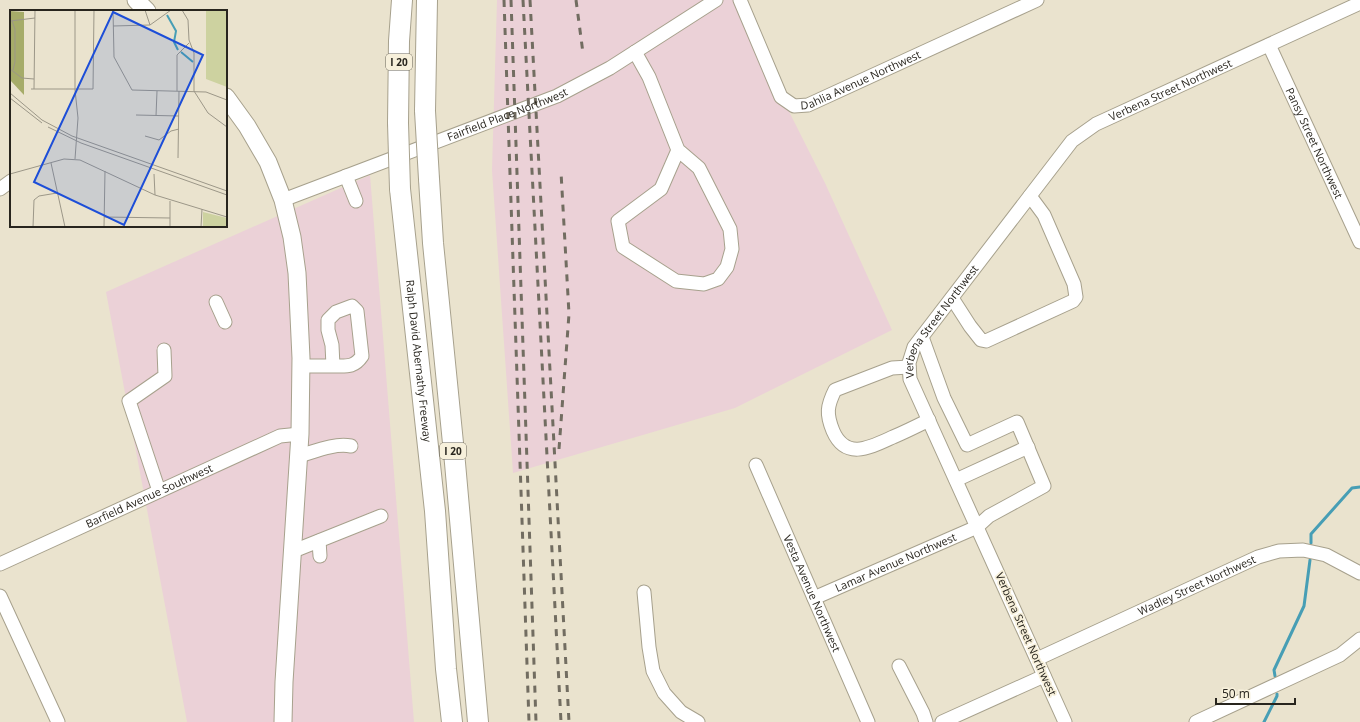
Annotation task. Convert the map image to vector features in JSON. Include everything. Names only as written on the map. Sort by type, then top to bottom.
[{"type":"highway","name":"Ralph David Abernathy Freeway","points":[[402,0],[399,41],[398,123],[400,189],[435,511],[446,669],[452,722]]},
{"type":"highway","name":"I 20","points":[[427,0],[425,111],[434,251],[478,722]]},
{"type":"main road","points":[[136,0],[146,10]]},
{"type":"main road","points":[[227,98],[247,126],[268,162],[283,200],[292,237],[296,273],[301,366],[300,434],[284,682],[283,722]]},
{"type":"street","name":"Fairfield Place Northwest","points":[[283,200],[557,96],[610,68],[716,0]]},
{"type":"street","name":"Dahlia Avenue Northwest","points":[[740,0],[781,97],[794,106],[808,105],[1036,0]]},
{"type":"street","name":"Verbena Street Northwest","points":[[1066,722],[910,379],[909,363],[914,347],[1072,141],[1096,124],[1360,3]]},
{"type":"street","name":"Pansy Street Northwest","points":[[1269,44],[1360,242]]},
{"type":"street","points":[[635,52],[649,77],[678,150],[699,168],[730,229],[732,249],[727,267],[718,278],[704,284],[676,281],[623,247],[618,221],[661,189],[678,150]]},
{"type":"street","points":[[346,176],[356,200]]},
{"type":"street","points":[[952,298],[973,331],[981,340],[986,341],[1073,301],[1076,297],[1074,284],[1044,215],[1030,196]]},
{"type":"street","points":[[216,302],[225,322]]},
{"type":"street","points":[[922,337],[944,398],[967,444],[1017,422],[1028,447],[956,480]]},
{"type":"street","points":[[159,491],[129,401],[165,376],[164,350]]},
{"type":"street","points":[[301,366],[333,366]]},
{"type":"street","points":[[909,367],[892,368],[835,390],[830,401],[828,411],[834,431],[842,444],[848,448],[865,449],[929,420]]},
{"type":"street","name":"Barfield Avenue Southwest","points":[[0,564],[280,436],[300,434]]},
{"type":"street","points":[[299,456],[325,448],[343,445],[352,446]]},
{"type":"street","name":"Lamar Avenue Northwest","points":[[814,598],[977,527],[988,516],[1044,486],[1028,447]]},
{"type":"street","name":"Vesta Avenue Northwest","points":[[756,465],[868,722]]},
{"type":"street","points":[[292,552],[381,516]]},
{"type":"street","points":[[319,541],[320,556]]},
{"type":"street","name":"Wadley Street Northwest","points":[[1037,659],[1258,557],[1278,551],[1303,550],[1326,555],[1360,573]]},
{"type":"street","points":[[644,592],[649,647],[653,671],[664,693],[681,712],[698,722]]},
{"type":"street","points":[[0,596],[58,722]]},
{"type":"street","points":[[1196,722],[1340,655],[1360,639]]},
{"type":"street","points":[[900,666],[926,722]]},
{"type":"street","points":[[942,722],[1044,676]]},
{"type":"shaded area","points":[[497,0],[733,0],[825,183],[892,330],[735,408],[513,473],[492,170]]},
{"type":"shaded area","points":[[370,175],[414,722],[187,722],[106,292]]},
{"type":"waterway","points":[[1311,543],[1311,534],[1352,488],[1360,487]]},
{"type":"waterway","points":[[1275,676],[1274,670],[1304,606],[1310,560]]},
{"type":"waterway","points":[[1264,722],[1277,694]]},
{"type":"railway","points":[[504,0],[529,722]]},
{"type":"railway","points":[[511,0],[536,722]]},
{"type":"railway","points":[[523,0],[561,722]]},
{"type":"railway","points":[[530,0],[569,722]]},
{"type":"railway","points":[[576,0],[583,53]]},
{"type":"railway","points":[[559,449],[569,314],[561,172]]}]
